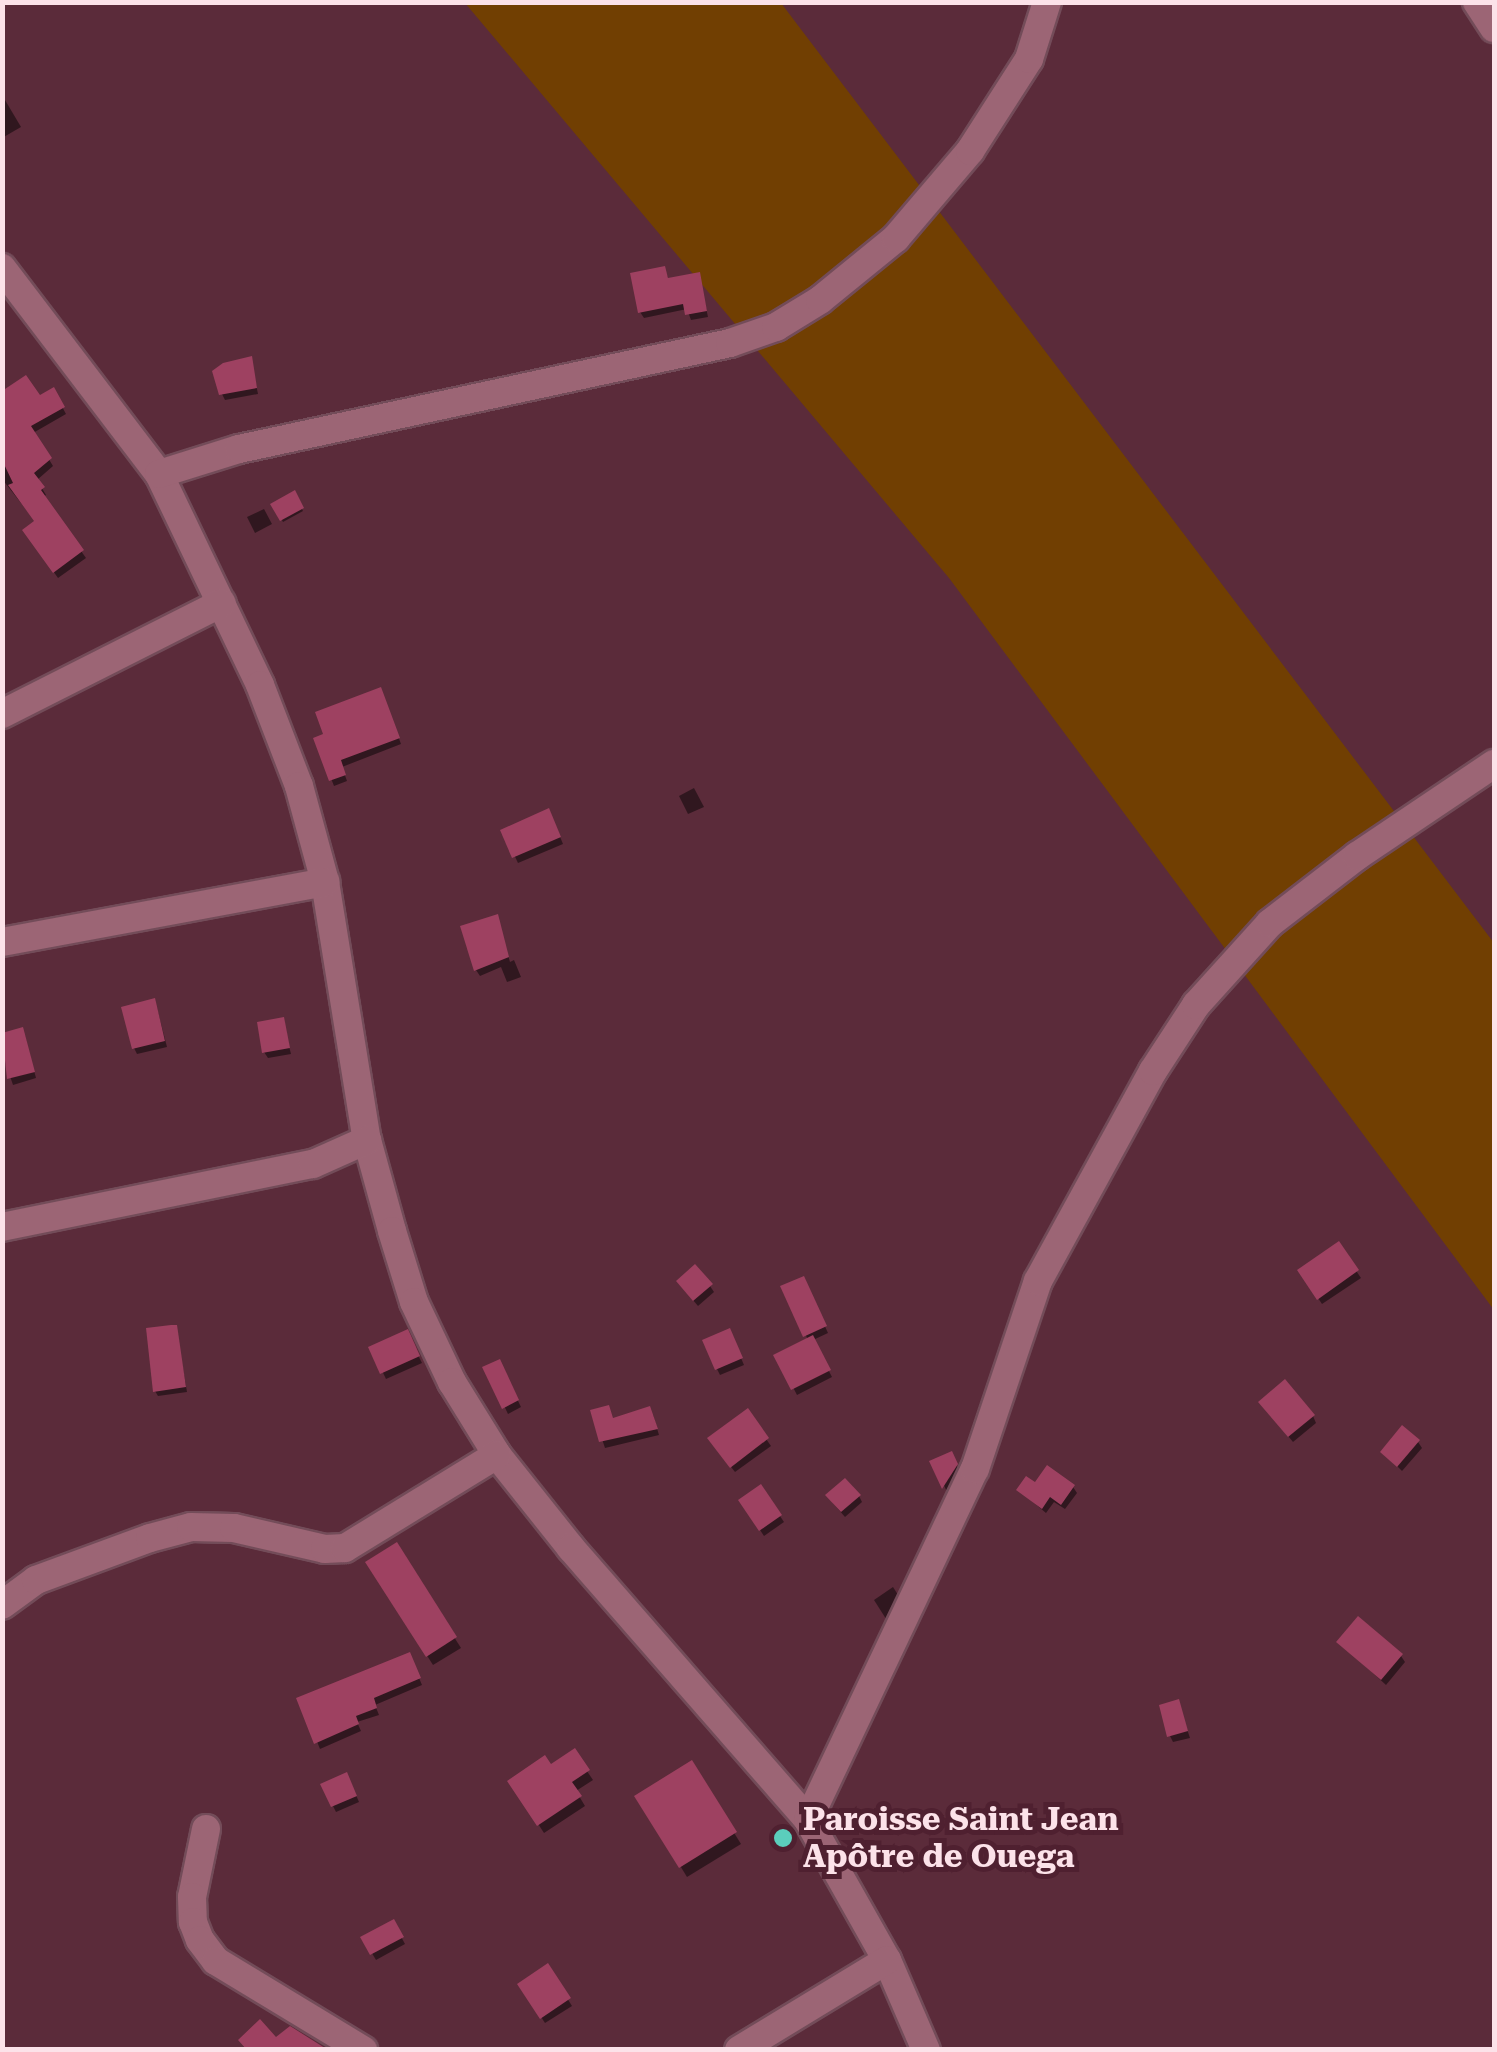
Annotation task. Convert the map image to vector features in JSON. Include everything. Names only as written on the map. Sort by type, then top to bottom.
[{"type":"street","points":[[158,474],[240,448],[730,343],[776,327],[820,300],[896,238],[970,151],[1029,58],[1047,2]]},
{"type":"street","points":[[1478,2],[1494,28]]},
{"type":"street","points":[[2,268],[158,474],[222,603],[298,786],[325,882],[367,1140],[414,1302],[452,1382],[497,1455],[571,1548],[808,1820],[886,1960],[926,2050]]},
{"type":"street","points":[[2,714],[222,603]]},
{"type":"street","points":[[808,1820],[976,1469],[1038,1280],[1153,1071],[1196,1006],[1270,924],[1357,856],[1494,764]]},
{"type":"street","points":[[2,942],[325,882]]},
{"type":"street","points":[[2,1227],[312,1164],[367,1140]]},
{"type":"street","points":[[2,1605],[36,1580],[150,1538],[191,1528],[234,1528],[325,1549],[345,1548],[497,1455]]},
{"type":"street","points":[[206,1829],[192,1898],[192,1922],[200,1940],[216,1961],[363,2050]]},
{"type":"street","points":[[739,2050],[886,1960]]},
{"type":"shaded area","points":[[465,3],[781,3],[1494,943],[1494,1310],[949,578]]},
{"type":"building","points":[[665,266],[668,278],[700,272],[707,311],[685,315],[683,304],[638,313],[630,273]]},
{"type":"building","points":[[252,356],[257,388],[219,395],[212,371],[223,363]]},
{"type":"building","points":[[26,375],[40,395],[54,387],[65,407],[31,426],[52,458],[34,473],[45,487],[41,490],[84,550],[53,573],[22,530],[34,521],[8,485],[13,483],[2,460],[2,391]]},
{"type":"building","points":[[295,490],[304,508],[280,521],[270,504]]},
{"type":"building","points":[[381,687],[400,738],[341,760],[346,775],[329,781],[313,738],[323,734],[315,712]]},
{"type":"building","points":[[549,808],[561,837],[512,858],[500,830]]},
{"type":"building","points":[[498,914],[509,957],[474,971],[460,926]]},
{"type":"building","points":[[155,998],[165,1041],[132,1049],[121,1007]]},
{"type":"building","points":[[284,1017],[290,1048],[262,1053],[257,1022]]},
{"type":"building","points":[[23,1027],[35,1072],[7,1079],[2,1033]]},
{"type":"building","points":[[1339,1241],[1359,1270],[1317,1300],[1297,1270]]},
{"type":"building","points":[[695,1264],[713,1284],[693,1301],[676,1281]]},
{"type":"building","points":[[804,1276],[827,1326],[803,1337],[780,1286]]},
{"type":"building","points":[[177,1325],[186,1387],[153,1392],[146,1328]]},
{"type":"building","points":[[730,1328],[743,1358],[715,1370],[702,1340]]},
{"type":"building","points":[[408,1329],[420,1356],[380,1374],[368,1347]]},
{"type":"building","points":[[813,1335],[831,1370],[791,1390],[773,1355]]},
{"type":"building","points":[[500,1359],[519,1400],[502,1409],[482,1367]]},
{"type":"building","points":[[1285,1379],[1315,1415],[1288,1437],[1258,1402]]},
{"type":"building","points":[[609,1405],[613,1418],[650,1406],[658,1429],[599,1442],[590,1410]]},
{"type":"building","points":[[748,1408],[769,1438],[730,1468],[707,1438]]},
{"type":"building","points":[[1402,1425],[1420,1440],[1397,1467],[1380,1452]]},
{"type":"building","points":[[952,1451],[958,1464],[942,1489],[929,1461]]},
{"type":"building","points":[[1047,1465],[1075,1485],[1061,1505],[1050,1497],[1042,1509],[1016,1490],[1026,1476],[1035,1482]]},
{"type":"building","points":[[845,1478],[861,1495],[841,1512],[825,1495]]},
{"type":"building","points":[[761,1484],[782,1515],[759,1531],[738,1500]]},
{"type":"building","points":[[397,1542],[457,1637],[426,1657],[365,1562]]},
{"type":"building","points":[[1358,1616],[1403,1654],[1381,1680],[1336,1642]]},
{"type":"building","points":[[410,1652],[421,1678],[374,1698],[377,1708],[356,1716],[359,1724],[314,1744],[296,1698]]},
{"type":"building","points":[[1179,1699],[1188,1731],[1167,1737],[1159,1705]]},
{"type":"building","points":[[575,1748],[590,1770],[572,1782],[582,1796],[537,1826],[507,1781],[545,1755],[551,1764]]},
{"type":"building","points":[[692,1760],[737,1832],[679,1868],[634,1796]]},
{"type":"building","points":[[347,1772],[357,1796],[331,1807],[320,1784]]},
{"type":"building","points":[[394,1919],[404,1937],[370,1955],[360,1937]]},
{"type":"building","points":[[548,1963],[571,1998],[540,2019],[517,1984]]},
{"type":"building","points":[[260,2019],[276,2037],[290,2026],[328,2050],[247,2050],[238,2040]]},
{"type":"place","name":"Paroisse Saint Jean Apôtre de Ouega","points":[[783,1838]]}]
